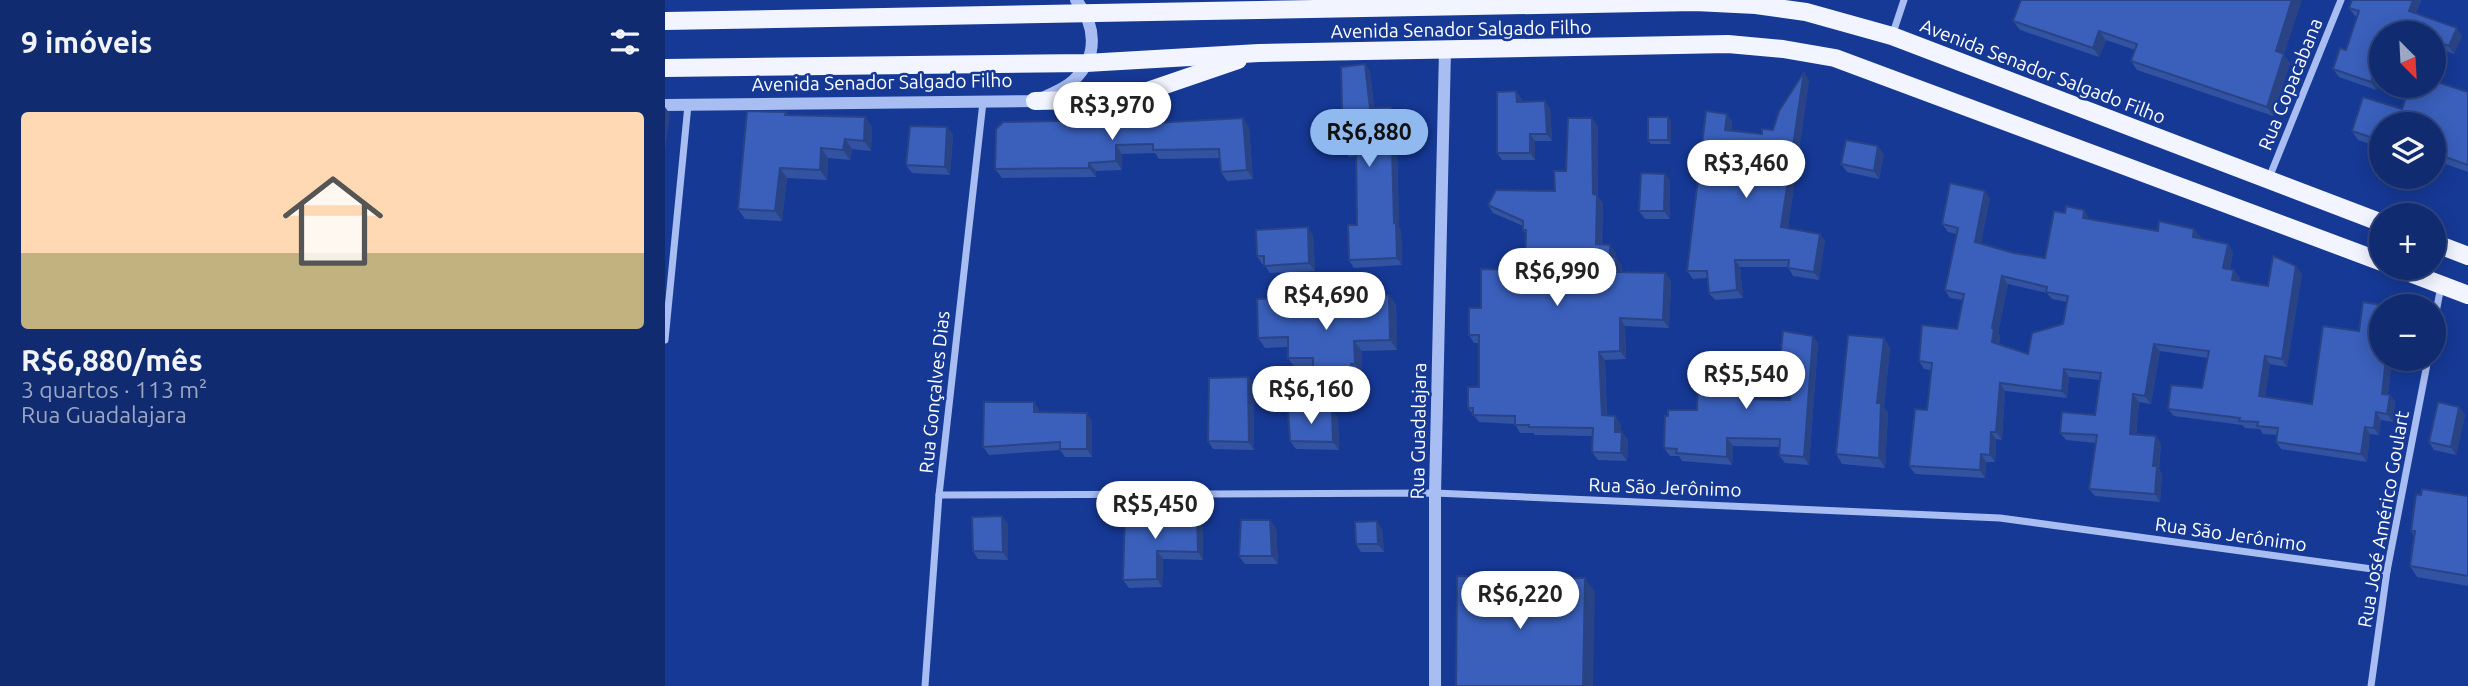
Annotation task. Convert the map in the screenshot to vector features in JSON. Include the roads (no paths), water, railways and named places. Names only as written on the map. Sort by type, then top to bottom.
[{"type":"main road","name":"Avenida Senador Salgado Filho","points":[[1213,0],[1258,9]]},
{"type":"main road","name":"Avenida Senador Salgado Filho","points":[[665,21],[1081,7],[1258,9],[1628,1],[1756,5],[1806,12],[1892,36],[2369,218]]},
{"type":"main road","name":"Avenida Senador Salgado Filho","points":[[665,68],[1086,63],[1259,53],[1728,44],[1783,49],[1835,58],[2369,257]]},
{"type":"main road","name":"Avenida Senador Salgado Filho","points":[[1035,101],[1124,99],[1259,53]]},
{"type":"main road","points":[[2446,248],[2468,256]]},
{"type":"main road","points":[[2429,280],[2468,295]]},
{"type":"street","points":[[1892,36],[1904,0]]},
{"type":"street","name":"Rua Copacabana","points":[[2268,180],[2341,0]]},
{"type":"street","points":[[1035,101],[1075,80],[1086,63],[1094,39],[1081,7]]},
{"type":"street","name":"Rua Guadalajara","points":[[1435,686],[1435,493],[1445,50]]},
{"type":"street","name":"Avenida Senador Salgado Filho","points":[[665,105],[1035,101]]},
{"type":"street","name":"Rua Gonçalves Dias","points":[[925,686],[939,495],[982,102]]},
{"type":"street","points":[[665,340],[688,105]]},
{"type":"street","points":[[2440,294],[2442,285]]},
{"type":"street","name":"Rua José Américo Goulart","points":[[2371,686],[2387,571],[2426,371]]},
{"type":"street","name":"Rua São Jerônimo","points":[[939,495],[1435,493],[2000,517],[2387,571]]}]
